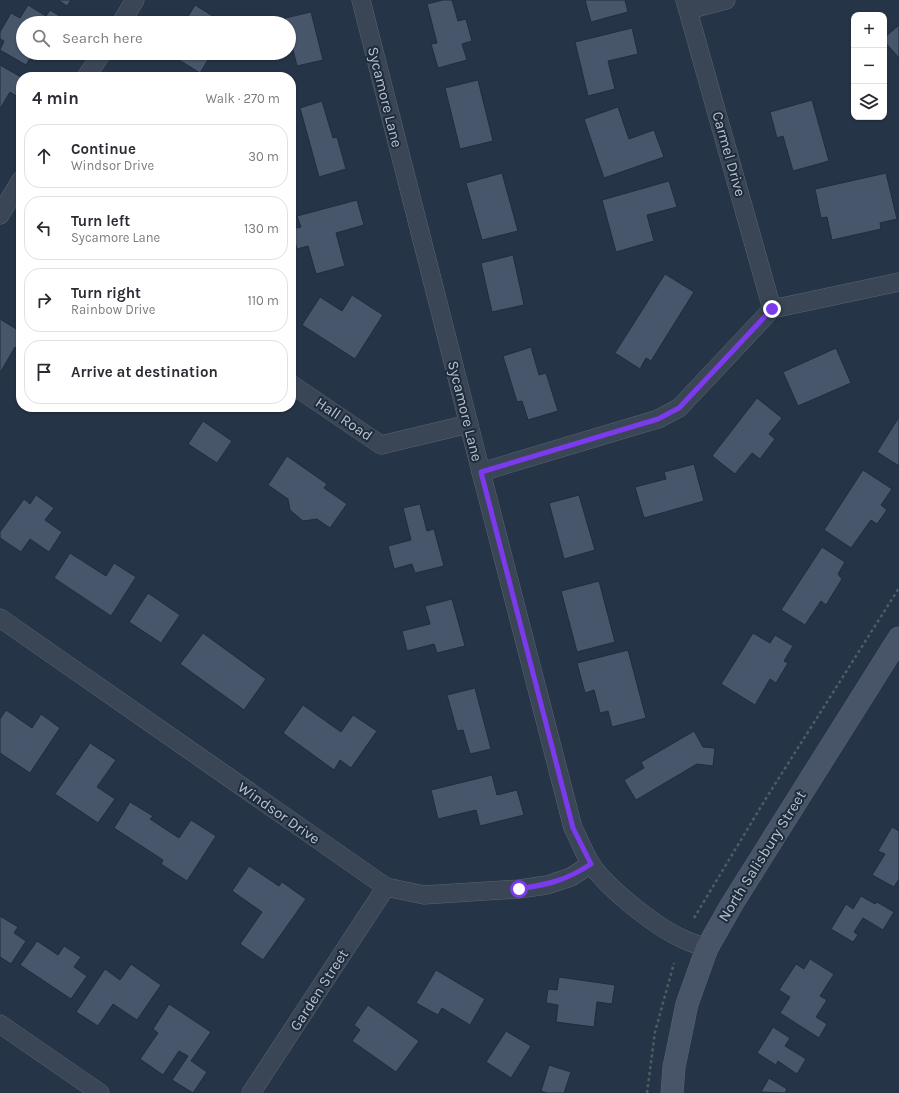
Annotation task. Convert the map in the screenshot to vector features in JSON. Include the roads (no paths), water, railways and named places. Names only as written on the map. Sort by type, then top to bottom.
[{"type":"street","points":[[125,16],[135,0]]},
{"type":"street","name":"Sycamore Lane","points":[[361,0],[573,828],[591,864],[611,887],[669,932],[684,940],[707,948]]},
{"type":"street","points":[[687,5],[726,0]]},
{"type":"street","name":"Carmel Drive","points":[[687,5],[772,309]]},
{"type":"street","points":[[89,72],[97,60]]},
{"type":"street","points":[[0,215],[16,195]]},
{"type":"street","points":[[481,472],[658,419],[679,408],[772,309],[899,282]]},
{"type":"street","name":"Hall Road","points":[[296,387],[381,445],[469,424]]},
{"type":"street","name":"Windsor Drive","points":[[0,618],[386,887],[424,894],[519,889],[547,885],[570,877],[591,864]]},
{"type":"street","name":"North Salisbury Street","points":[[672,1093],[674,1067],[687,1004],[707,948],[732,904],[899,638]]},
{"type":"street","name":"Garden Street","points":[[252,1093],[386,887]]},
{"type":"street","points":[[0,1024],[100,1093]]}]
